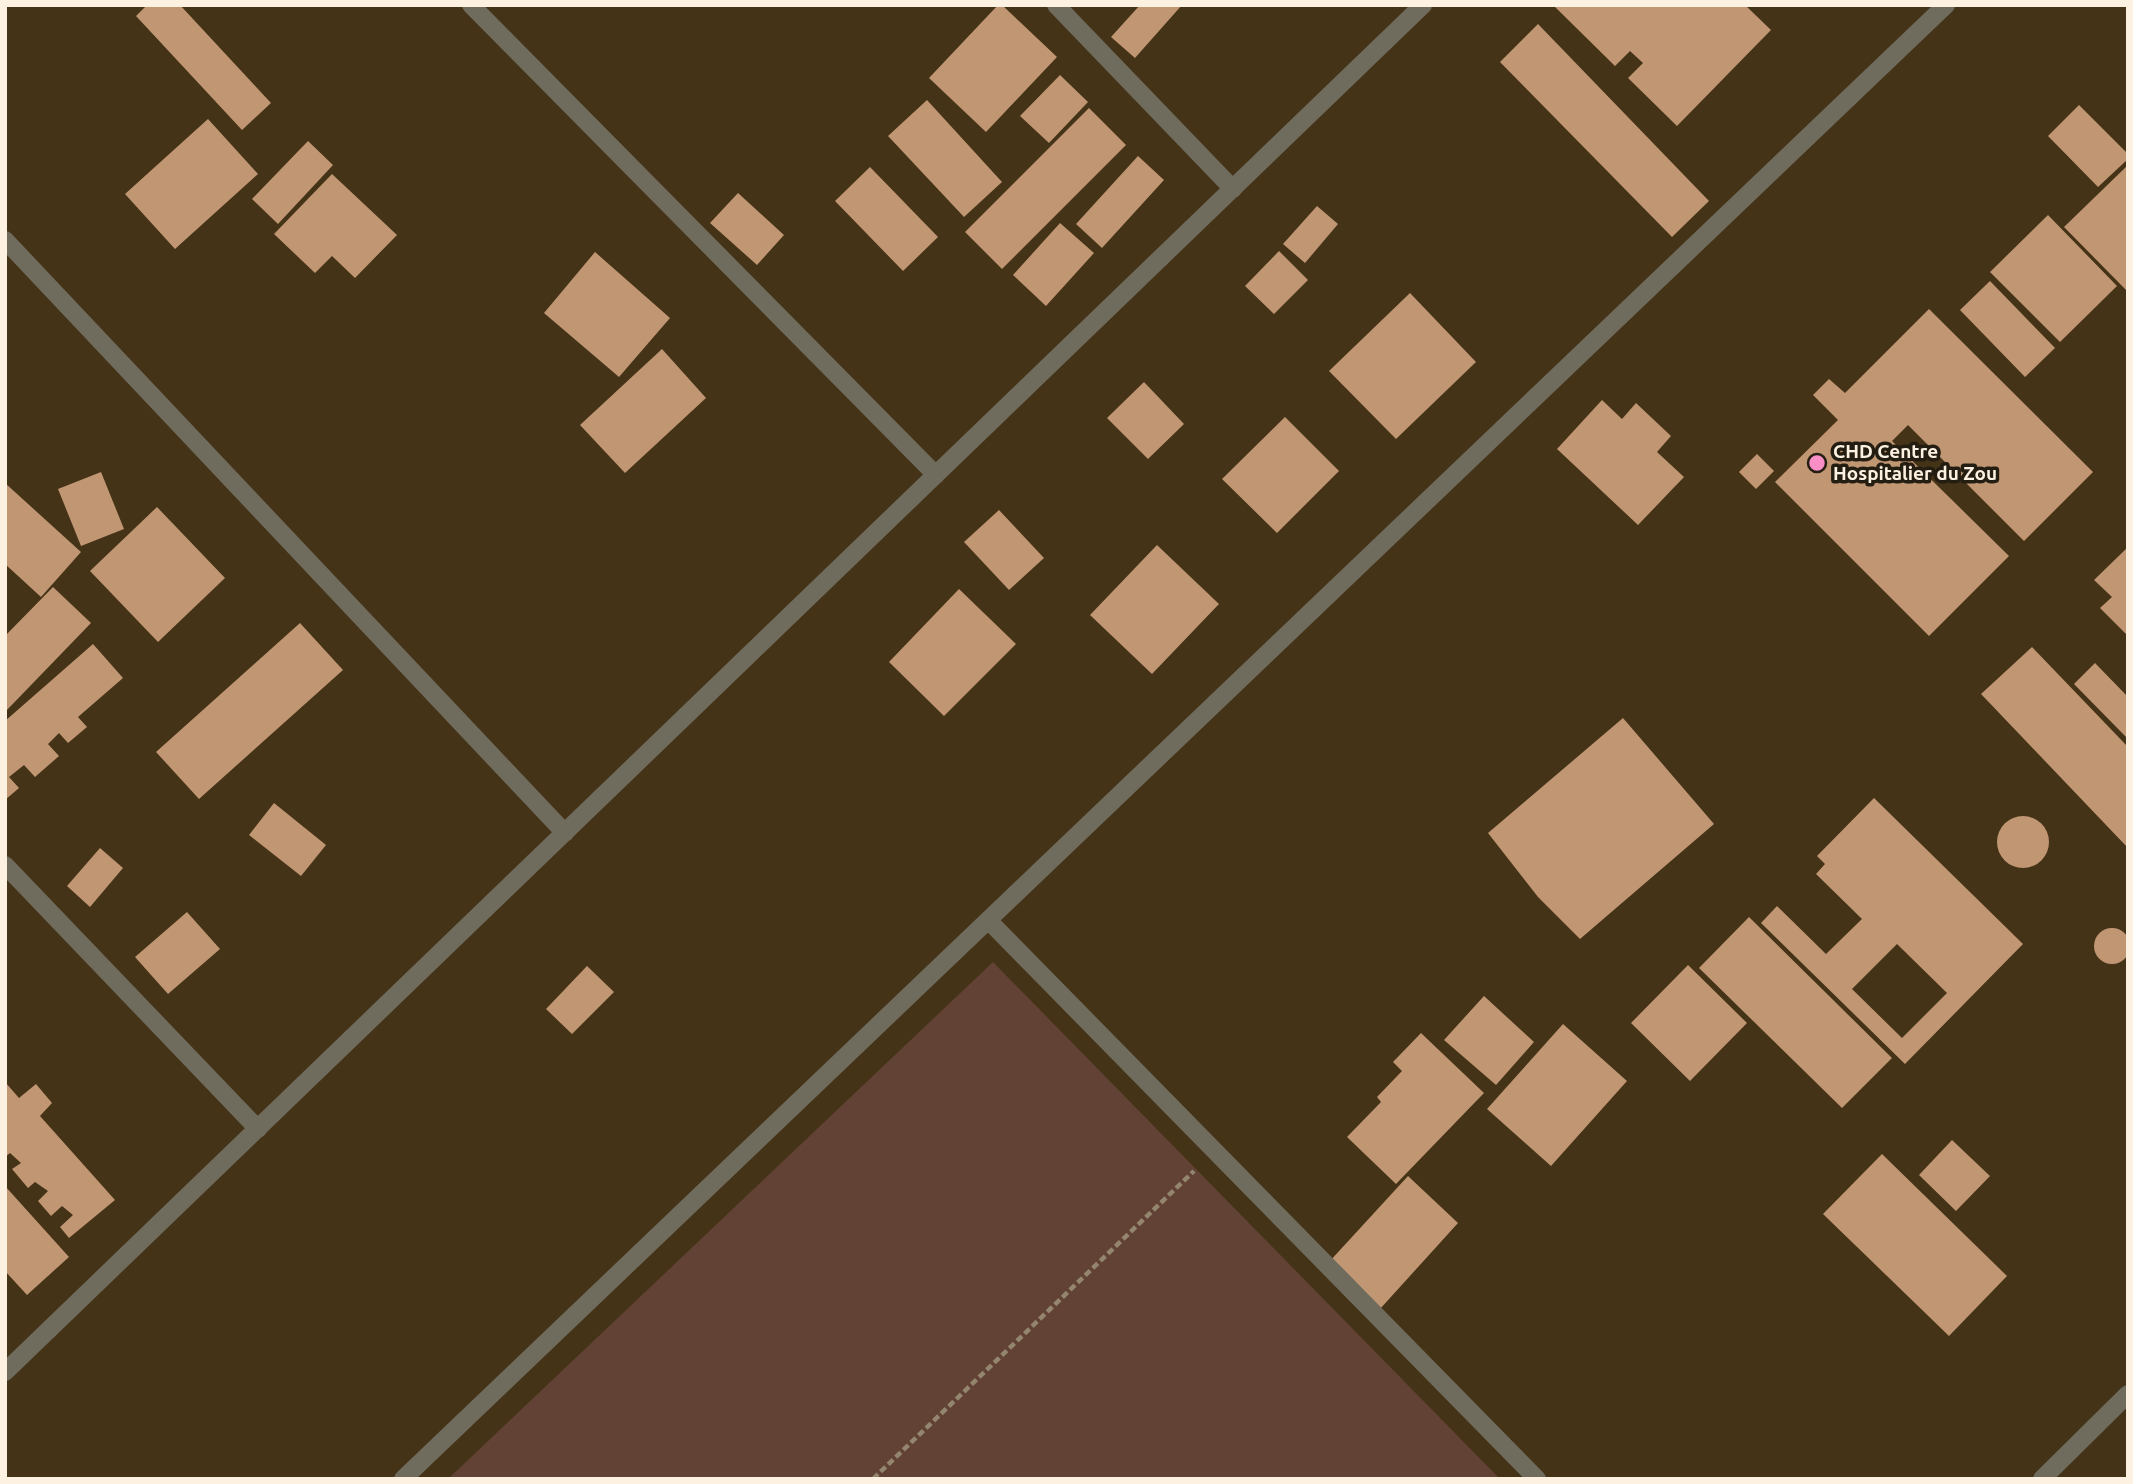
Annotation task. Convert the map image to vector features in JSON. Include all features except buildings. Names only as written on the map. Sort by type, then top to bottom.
[{"type":"street","points":[[471,5],[936,475]]},
{"type":"street","points":[[1056,5],[1233,189]]},
{"type":"street","points":[[5,1372],[1423,5]]},
{"type":"street","points":[[403,1479],[1946,5]]},
{"type":"street","points":[[5,240],[565,833]]},
{"type":"street","points":[[5,864],[258,1129]]},
{"type":"street","points":[[988,920],[1537,1479]]},
{"type":"street","points":[[2042,1479],[2128,1394]]},
{"type":"path","points":[[873,1479],[1215,1152]]},
{"type":"shaded area","points":[[993,962],[1500,1479],[448,1479]]},
{"type":"place","name":"CHD Centre Hospitalier du Zou","points":[[1817,463]]}]
